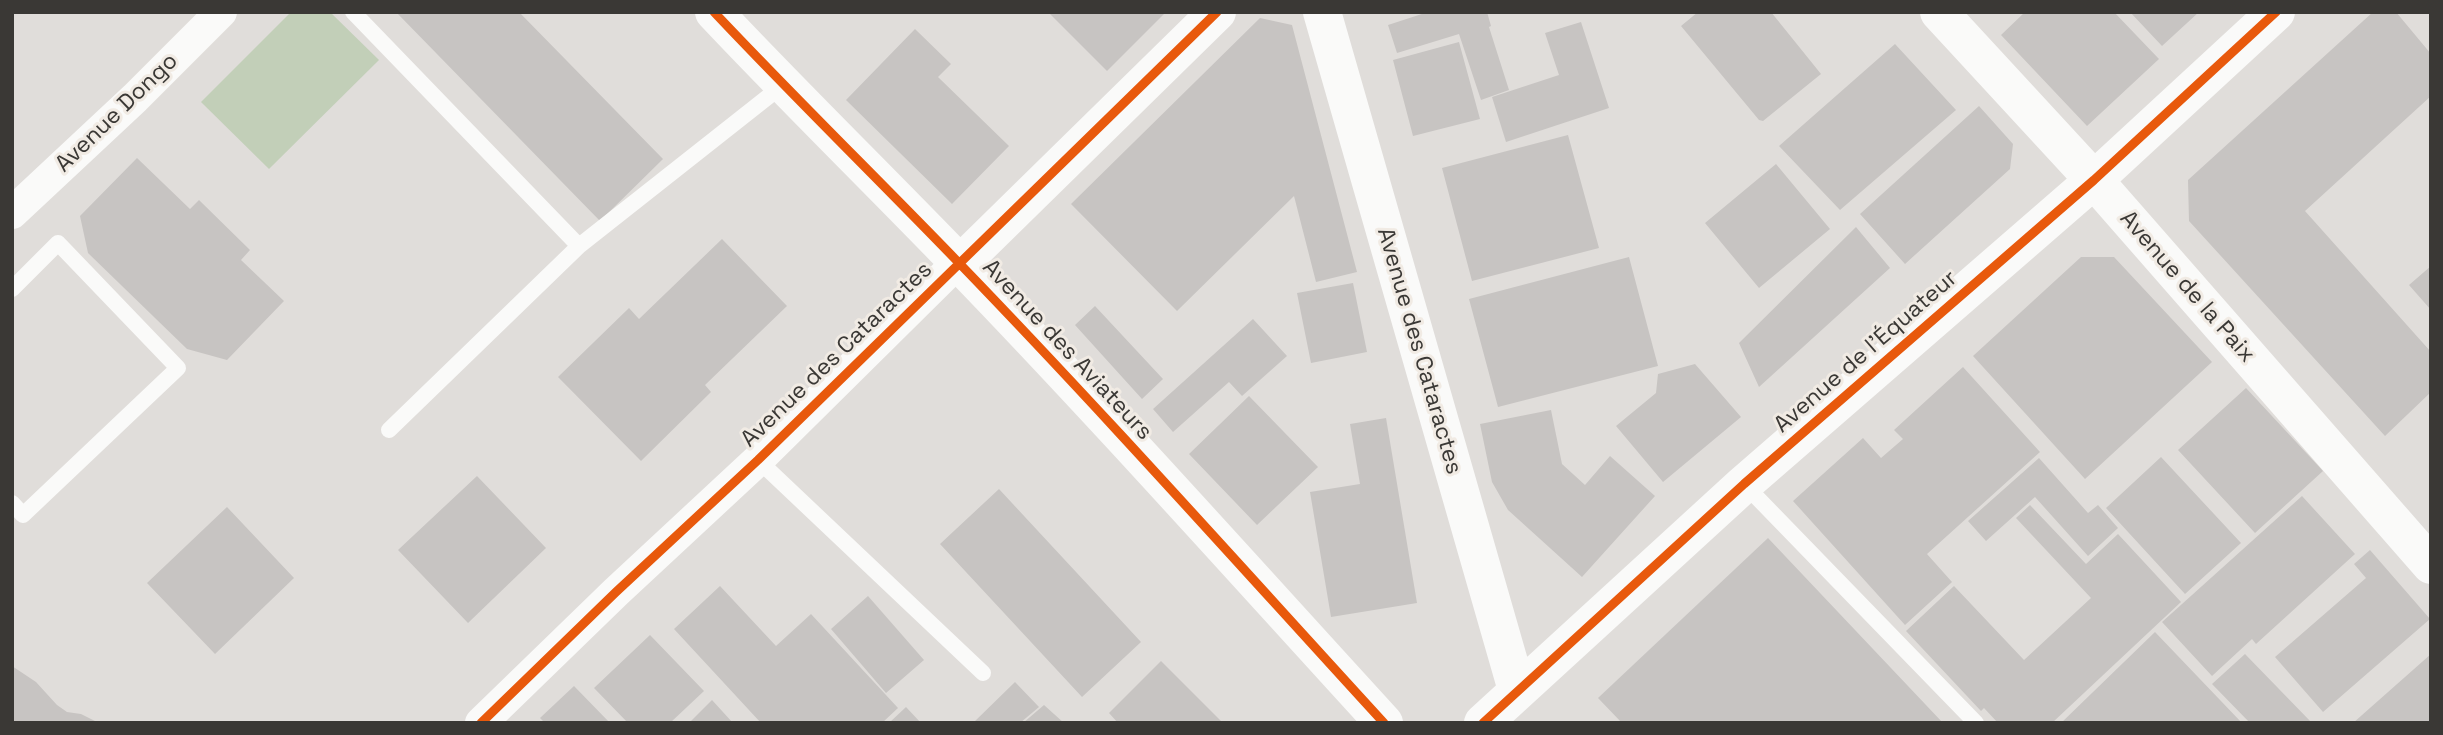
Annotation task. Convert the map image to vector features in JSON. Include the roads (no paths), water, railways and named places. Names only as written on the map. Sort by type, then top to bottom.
[{"type":"street","name":"Avenue Dongo","points":[[12,213],[135,98],[221,12]]},
{"type":"street","name":"Avenue des Aviateurs","points":[[714,12],[960,264],[1164,481],[1384,723]]},
{"type":"street","name":"Avenue des Cataractes","points":[[481,723],[758,460],[1217,12]]},
{"type":"street","name":"Avenue de la Paix","points":[[1940,12],[2094,180],[2431,565]]},
{"type":"street","name":"Avenue de l'Équateur","points":[[1483,723],[1744,484],[2094,180],[2276,12]]},
{"type":"street","name":"Avenue des Cataractes","points":[[1327,15],[1517,690]]},
{"type":"lane","points":[[353,12],[579,246]]},
{"type":"lane","points":[[389,430],[579,246],[783,85]]},
{"type":"lane","points":[[12,289],[58,243],[178,368],[23,515],[12,503]]},
{"type":"lane","points":[[758,460],[983,673]]},
{"type":"lane","points":[[1744,484],[1976,723]]}]
